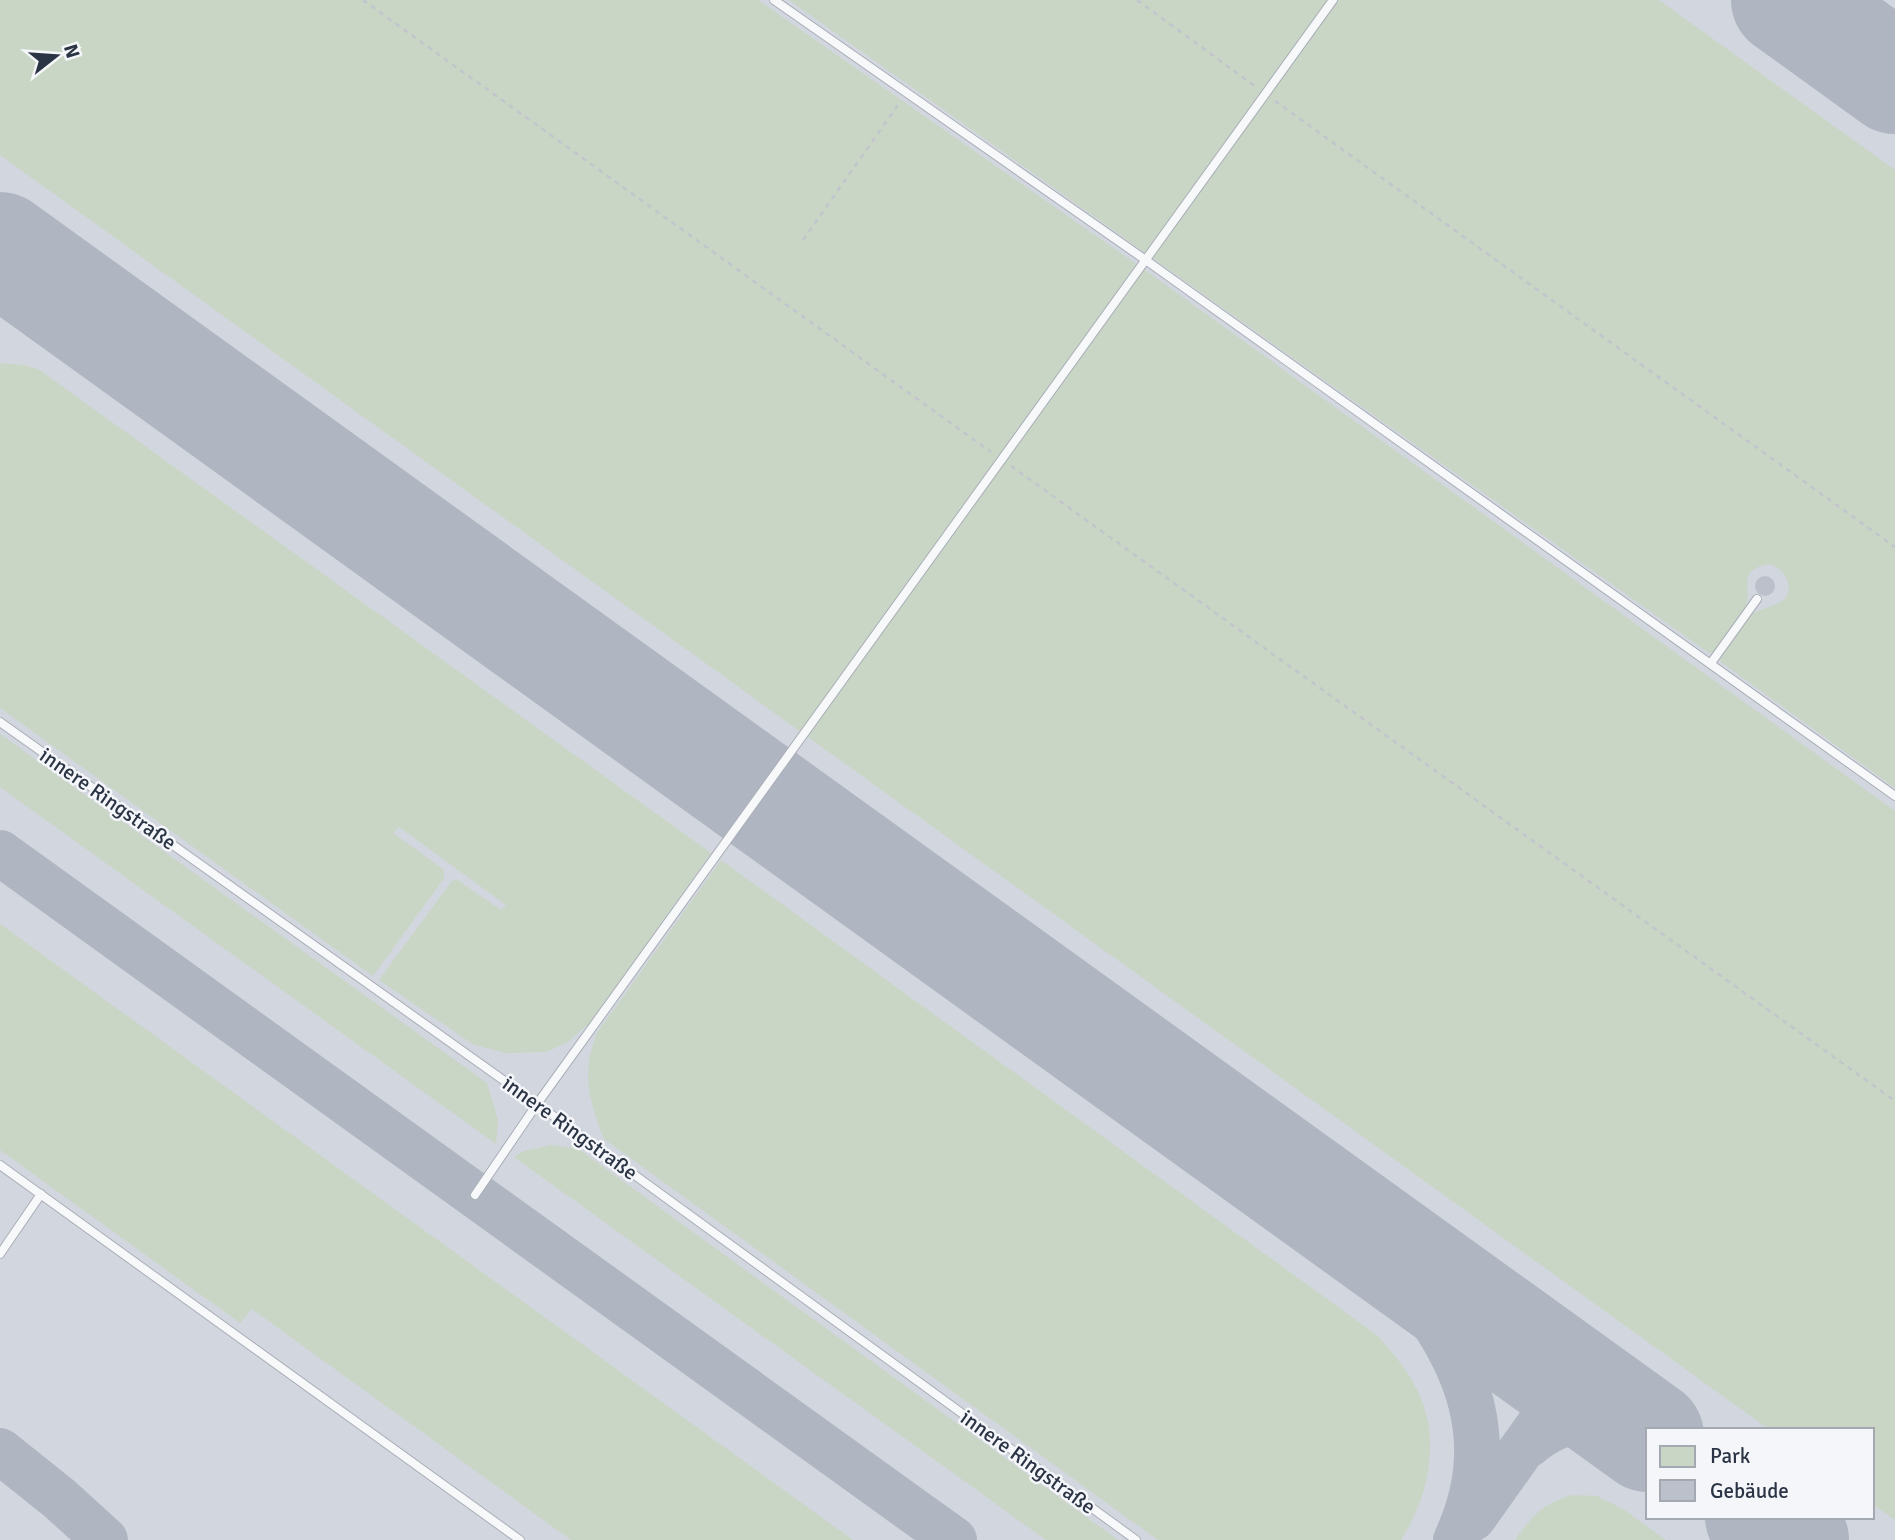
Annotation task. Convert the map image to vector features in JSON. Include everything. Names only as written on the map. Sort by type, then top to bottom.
[{"type":"lane","points":[[774,0],[1147,261],[1895,796]]},
{"type":"lane","points":[[475,1195],[537,1104],[1147,261],[1332,0]]},
{"type":"lane","points":[[1711,663],[1757,599]]},
{"type":"lane","name":"innere Ringstraße","points":[[0,722],[537,1104],[1136,1540]]},
{"type":"lane","points":[[0,1164],[520,1540]]},
{"type":"lane","points":[[0,1254],[41,1194]]},
{"type":"path","points":[[363,0],[1895,1101]]},
{"type":"path","points":[[1137,0],[1895,547]]},
{"type":"path","points":[[803,240],[906,94]]},
{"type":"shaded area","points":[[0,0],[1895,0],[1895,1540],[0,1540]]},
{"type":"green space","points":[[0,0],[758,0],[1145,270],[1895,811],[1895,1520],[1874,1505],[1874,1428],[1767,1428],[0,155]]},
{"type":"green space","points":[[789,0],[1659,0],[1895,170],[1895,788],[1721,662],[1720,657],[1749,616],[1777,604],[1787,595],[1787,580],[1777,567],[1766,565],[1751,572],[1747,581],[1747,602],[1742,613],[1714,652],[1709,653]]},
{"type":"green space","points":[[0,363],[38,369],[711,853],[591,1022],[569,1041],[547,1052],[506,1053],[474,1045],[379,980],[451,882],[456,879],[501,910],[506,905],[399,827],[393,833],[444,870],[444,878],[373,976],[0,708]]},
{"type":"green space","points":[[0,734],[487,1083],[498,1120],[496,1144],[0,787]]},
{"type":"green space","points":[[721,860],[1378,1336],[1415,1386],[1426,1412],[1429,1431],[1430,1450],[1424,1488],[1401,1540],[1158,1540],[604,1139],[594,1112],[588,1074],[597,1033]]},
{"type":"green space","points":[[0,924],[853,1540],[571,1540],[252,1309],[240,1323],[0,1150]]},
{"type":"green space","points":[[552,1145],[570,1148],[573,1145],[1118,1540],[1046,1540],[514,1157],[524,1151]]},
{"type":"green space","points":[[1572,1495],[1597,1496],[1623,1509],[1666,1540],[1515,1540],[1539,1512]]},
{"type":"building","points":[[1765,576],[1772,579],[1775,586],[1772,593],[1765,596],[1758,593],[1755,586],[1758,579]]},
{"type":"taxiway","points":[[0,277],[30,279],[58,289]]},
{"type":"taxiway","points":[[0,853],[954,1540]]},
{"type":"taxiway","points":[[1349,1220],[1411,1290],[1437,1327],[1458,1365],[1472,1406],[1477,1448],[1472,1493],[1456,1540]]},
{"type":"taxiway","points":[[1473,1518],[1571,1380]]},
{"type":"taxiway","points":[[1528,1445],[1555,1428],[1583,1420],[1613,1422],[1642,1432]]},
{"type":"taxiway","points":[[0,1451],[60,1499],[105,1540]]},
{"type":"runway","points":[[1787,0],[1895,78]]},
{"type":"runway","points":[[0,248],[1646,1435]]},
{"type":"runway","points":[[1764,1519],[1793,1540]]}]
